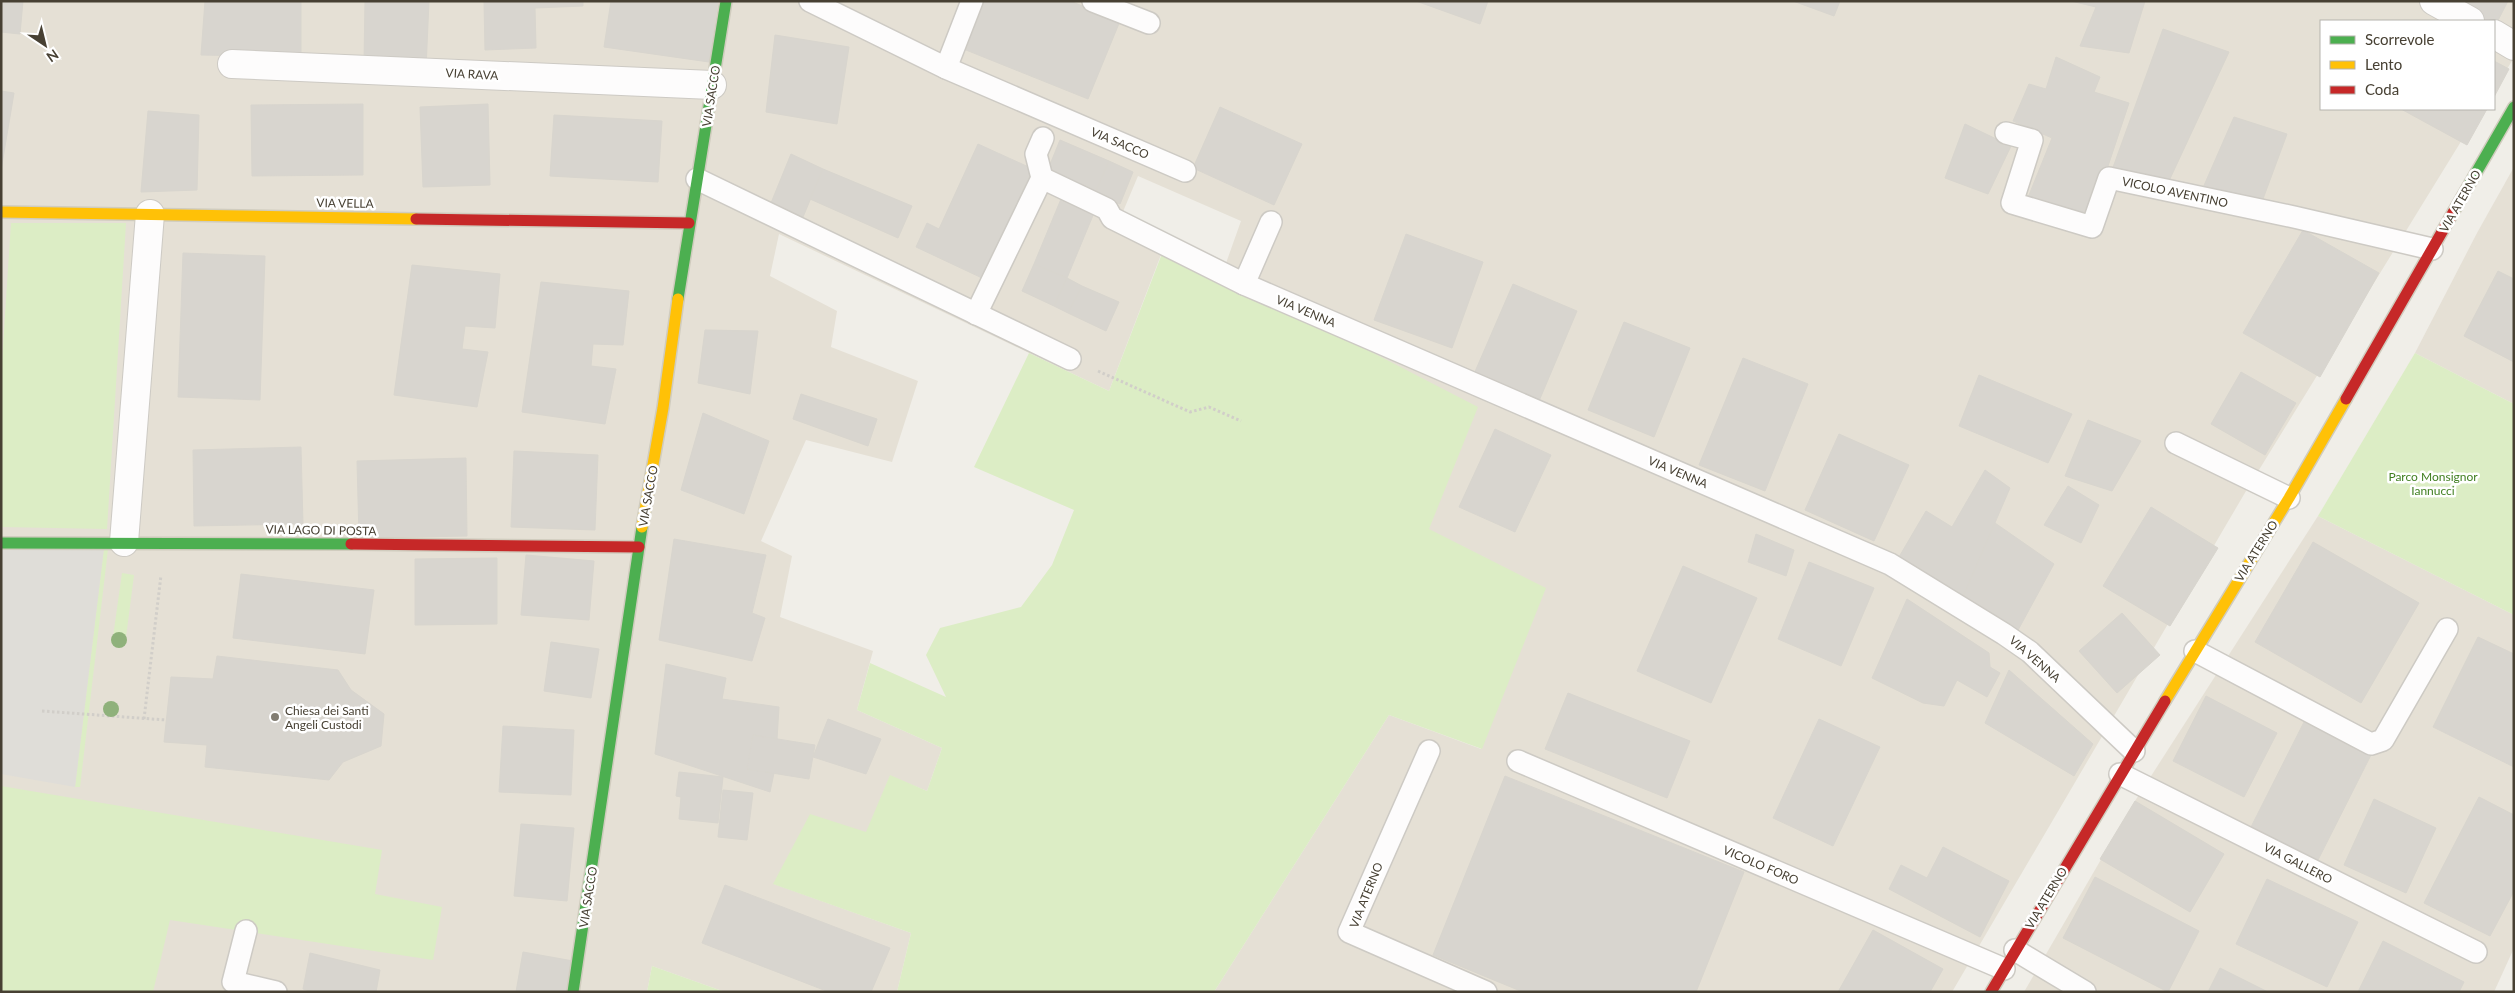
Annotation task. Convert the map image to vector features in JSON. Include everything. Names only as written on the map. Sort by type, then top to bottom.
[{"type":"street","name":"VIA SACCO","points":[[573,992],[663,408],[689,223],[726,1]]},
{"type":"street","points":[[2434,1],[2468,20]]},
{"type":"street","points":[[2495,35],[2514,46]]},
{"type":"street","name":"VIA RAVA","points":[[232,64],[712,85]]},
{"type":"street","name":"VIA ATERNO","points":[[1991,992],[2014,950],[2120,774],[2289,498],[2514,106]]},
{"type":"street","name":"VIA VELLA","points":[[1,212],[689,223]]},
{"type":"street","points":[[124,542],[150,214]]},
{"type":"street","name":"VIA LAGO DI POSTA","points":[[1,543],[165,542],[640,548]]},
{"type":"lane","name":"VIA SACCO","points":[[810,1],[946,68],[1186,171]]},
{"type":"lane","points":[[946,68],[972,1]]},
{"type":"lane","points":[[1093,1],[1149,23]]},
{"type":"lane","name":"VICOLO AVENTINO","points":[[2006,133],[2032,140],[2012,203],[2092,226],[2109,178],[2294,217],[2432,249]]},
{"type":"lane","points":[[976,314],[1042,178],[1036,154],[1043,138]]},
{"type":"lane","name":"VIA VENNA","points":[[1042,178],[1107,209],[1112,218],[1244,284],[1890,564],[2030,652],[2134,751]]},
{"type":"lane","points":[[697,179],[1070,359]]},
{"type":"lane","points":[[1244,284],[1271,222]]},
{"type":"lane","points":[[2176,443],[2289,498]]},
{"type":"lane","points":[[2195,651],[2371,744],[2383,740],[2447,629]]},
{"type":"lane","name":"VIA ATERNO","points":[[1429,751],[1349,932],[1486,992]]},
{"type":"lane","name":"VICOLO FORO","points":[[1518,761],[2004,969]]},
{"type":"lane","name":"VIA GALLERO","points":[[2120,774],[2476,952]]},
{"type":"lane","points":[[246,931],[233,982],[276,992]]},
{"type":"lane","points":[[2014,950],[2085,992]]},
{"type":"path","points":[[1070,359],[1190,412],[1209,407],[1241,421]]},
{"type":"path","points":[[144,719],[165,542]]},
{"type":"path","points":[[42,711],[166,720]]},
{"type":"shaded area","points":[[1,1],[2514,1],[2514,58],[2495,87],[2495,20],[2320,20],[2320,110],[2480,110],[2246,491],[1952,992],[1214,992],[1389,715],[1481,749],[1429,529],[1220,280],[1241,221],[1138,176],[1122,214],[1167,239],[1109,391],[779,234],[770,276],[837,311],[831,347],[918,381],[892,462],[806,440],[761,541],[792,556],[780,617],[873,651],[857,710],[942,748],[927,791],[890,776],[867,832],[774,884],[911,933],[897,992],[725,992],[652,966],[647,992],[1,992]]},
{"type":"shaded area","points":[[2514,167],[2514,404],[2415,353],[2477,233]]},
{"type":"shaded area","points":[[2318,516],[2514,615],[2514,948],[2494,992],[2024,992],[2135,801]]},
{"type":"shaded area","points":[[104,548],[75,787],[1,774],[1,549]]},
{"type":"green space","points":[[11,223],[126,223],[107,529],[1,527],[1,377]]},
{"type":"green space","points":[[1163,251],[1288,309],[1478,407],[1429,529],[1546,588],[1482,749],[1389,715],[1214,992],[897,992],[911,933],[773,884],[810,814],[866,832],[890,775],[927,791],[942,748],[857,710],[870,663],[946,697],[926,655],[940,628],[1021,607],[1052,565],[1074,510],[974,467],[1029,353],[1109,391]]},
{"type":"green space","name":"Parco Monsignor Iannucci","points":[[2415,353],[2514,404],[2514,615],[2318,516]]},
{"type":"green space","points":[[104,548],[108,549],[80,787],[75,787]]},
{"type":"green space","points":[[122,573],[134,575],[125,645],[112,644]]},
{"type":"green space","points":[[1,786],[382,850],[375,894],[442,907],[433,960],[170,920],[153,992],[1,992]]},
{"type":"green space","points":[[652,966],[725,992],[647,992]]},
{"type":"building","points":[[1,1],[23,1],[20,34],[1,32]]},
{"type":"building","points":[[205,1],[301,1],[301,57],[201,55]]},
{"type":"building","points":[[365,1],[429,1],[426,68],[364,64]]},
{"type":"building","points":[[484,1],[583,1],[583,6],[535,8],[536,48],[485,50]]},
{"type":"building","points":[[611,1],[718,1],[709,62],[604,47]]},
{"type":"building","points":[[980,1],[1070,1],[1120,21],[1088,99],[961,48]]},
{"type":"building","points":[[1416,1],[1488,1],[1480,24]]},
{"type":"building","points":[[1793,1],[1840,1],[1834,16]]},
{"type":"building","points":[[2071,1],[2145,1],[2129,53],[2080,46],[2096,7]]},
{"type":"building","points":[[2447,1],[2508,1],[2495,26],[2495,20],[2481,20]]},
{"type":"building","points":[[2163,29],[2229,52],[2168,183],[2111,173]]},
{"type":"building","points":[[775,35],[849,47],[837,124],[766,112]]},
{"type":"building","points":[[2056,57],[2100,77],[2094,92],[2129,103],[2092,214],[2027,200],[2052,138],[2013,121],[2029,84],[2046,89]]},
{"type":"building","points":[[2495,62],[2509,69],[2495,95]]},
{"type":"building","points":[[1,91],[14,93],[1,170]]},
{"type":"building","points":[[363,104],[363,175],[252,176],[251,105]]},
{"type":"building","points":[[488,104],[490,185],[423,187],[420,107]]},
{"type":"building","points":[[1220,107],[1302,144],[1274,205],[1193,168]]},
{"type":"building","points":[[2403,110],[2486,110],[2467,145]]},
{"type":"building","points":[[148,111],[199,115],[197,190],[141,192]]},
{"type":"building","points":[[554,115],[662,121],[658,182],[550,176]]},
{"type":"building","points":[[2234,117],[2287,134],[2260,207],[2199,197]]},
{"type":"building","points":[[1965,124],[2011,146],[1988,194],[1945,178]]},
{"type":"building","points":[[1060,140],[1109,161],[1095,193],[1047,172]]},
{"type":"building","points":[[978,144],[1033,169],[982,278],[916,247],[927,223],[939,229]]},
{"type":"building","points":[[791,154],[823,169],[803,217],[771,203]]},
{"type":"building","points":[[1109,161],[1133,172],[1120,204],[1095,193]]},
{"type":"building","points":[[823,169],[912,206],[898,238],[810,199]]},
{"type":"building","points":[[1061,199],[1094,213],[1067,278],[1034,264]]},
{"type":"building","points":[[2303,230],[2379,273],[2320,377],[2243,333]]},
{"type":"building","points":[[1406,234],[1483,262],[1452,348],[1374,320]]},
{"type":"building","points":[[183,253],[265,256],[260,400],[178,397]]},
{"type":"building","points":[[1034,264],[1067,278],[1054,306],[1022,291]]},
{"type":"building","points":[[412,265],[500,274],[495,328],[465,326],[462,349],[488,352],[477,407],[394,395]]},
{"type":"building","points":[[2498,271],[2514,279],[2514,362],[2464,336]]},
{"type":"building","points":[[1067,278],[1082,286],[1068,313],[1054,306]]},
{"type":"building","points":[[541,282],[629,291],[623,345],[593,344],[591,366],[616,369],[605,424],[522,412]]},
{"type":"building","points":[[1513,284],[1577,311],[1539,401],[1474,374]]},
{"type":"building","points":[[1082,286],[1119,302],[1106,331],[1068,313]]},
{"type":"building","points":[[1624,322],[1690,348],[1654,437],[1588,410]]},
{"type":"building","points":[[705,330],[758,331],[750,394],[698,383]]},
{"type":"building","points":[[1743,358],[1808,384],[1765,491],[1699,465]]},
{"type":"building","points":[[2241,372],[2296,403],[2265,455],[2211,424]]},
{"type":"building","points":[[1979,375],[2072,414],[2048,463],[1959,426]]},
{"type":"building","points":[[801,394],[877,419],[868,446],[793,419]]},
{"type":"building","points":[[703,413],[769,441],[744,514],[681,490]]},
{"type":"building","points":[[2088,420],[2141,441],[2112,491],[2065,476]]},
{"type":"building","points":[[1495,429],[1551,455],[1515,532],[1459,507]]},
{"type":"building","points":[[1839,434],[1909,465],[1874,541],[1805,510]]},
{"type":"building","points":[[301,447],[303,524],[194,526],[193,450]]},
{"type":"building","points":[[514,451],[598,455],[595,530],[511,527]]},
{"type":"building","points":[[466,458],[467,536],[359,538],[357,461]]},
{"type":"building","points":[[1985,470],[2010,488],[1962,599],[1899,557],[1926,511],[1952,527]]},
{"type":"building","points":[[2068,486],[2099,505],[2081,543],[2044,525]]},
{"type":"building","points":[[2151,507],[2218,548],[2170,626],[2103,586]]},
{"type":"building","points":[[1995,523],[2054,564],[2017,632],[1962,599]]},
{"type":"building","points":[[1756,534],[1794,550],[1786,576],[1748,562]]},
{"type":"building","points":[[674,539],[766,555],[752,613],[765,618],[752,661],[659,640]]},
{"type":"building","points":[[2313,542],[2419,603],[2361,703],[2255,642]]},
{"type":"building","points":[[526,555],[594,561],[589,620],[521,615]]},
{"type":"building","points":[[497,558],[497,624],[415,625],[415,559]]},
{"type":"building","points":[[1809,562],[1874,588],[1841,666],[1778,639]]},
{"type":"building","points":[[1683,566],[1757,598],[1711,703],[1637,671]]},
{"type":"building","points":[[241,574],[374,590],[365,654],[233,638]]},
{"type":"building","points":[[1907,599],[1989,653],[1990,667],[2000,673],[1987,697],[1957,680],[1944,706],[1923,703],[1872,678]]},
{"type":"building","points":[[2122,613],[2160,655],[2117,693],[2079,651]]},
{"type":"building","points":[[2478,637],[2514,654],[2514,767],[2433,727]]},
{"type":"building","points":[[551,642],[599,649],[591,698],[544,691]]},
{"type":"building","name":"Chiesa dei Santi Angeli Custodi","points":[[217,656],[338,670],[351,690],[384,714],[381,746],[343,762],[329,780],[205,767],[207,745],[164,742],[171,677],[213,679]]},
{"type":"building","points":[[666,664],[726,678],[722,699],[779,707],[777,739],[753,735],[747,769],[774,773],[770,792],[655,754]]},
{"type":"building","points":[[2009,670],[2093,744],[2074,776],[1985,723]]},
{"type":"building","points":[[1568,693],[1690,741],[1667,798],[1545,749]]},
{"type":"building","points":[[2206,696],[2277,733],[2244,797],[2173,761]]},
{"type":"building","points":[[828,719],[881,739],[866,774],[813,757]]},
{"type":"building","points":[[1819,719],[1880,747],[1833,846],[1773,818]]},
{"type":"building","points":[[2304,722],[2371,755],[2318,860],[2251,827]]},
{"type":"building","points":[[503,726],[574,730],[571,795],[499,792]]},
{"type":"building","points":[[753,735],[815,745],[809,779],[747,769]]},
{"type":"building","points":[[679,772],[723,777],[718,823],[679,819],[681,797],[676,796]]},
{"type":"building","points":[[1505,776],[1744,872],[1696,992],[1523,992],[1433,955]]},
{"type":"building","points":[[723,790],[753,793],[747,840],[718,837]]},
{"type":"building","points":[[2479,797],[2514,815],[2514,891],[2490,936],[2424,903]]},
{"type":"building","points":[[2374,799],[2436,828],[2406,893],[2344,865]]},
{"type":"building","points":[[2135,801],[2224,854],[2190,912],[2100,859]]},
{"type":"building","points":[[521,824],[574,828],[567,901],[514,896]]},
{"type":"building","points":[[1943,847],[2009,881],[1980,937],[1889,889],[1901,865],[1927,878]]},
{"type":"building","points":[[2095,877],[2199,931],[2168,992],[2063,938]]},
{"type":"building","points":[[2267,879],[2358,922],[2327,987],[2236,944]]},
{"type":"building","points":[[725,885],[890,948],[871,992],[829,992],[702,943]]},
{"type":"building","points":[[1873,930],[1943,969],[1930,992],[1838,992]]},
{"type":"building","points":[[2383,941],[2464,982],[2459,992],[2358,992]]},
{"type":"building","points":[[523,952],[573,961],[567,992],[516,992]]},
{"type":"building","points":[[310,953],[380,970],[376,992],[313,992],[303,989]]},
{"type":"building","points":[[2220,968],[2268,992],[2208,992]]},
{"type":"traffic: fast","points":[[678,299],[726,1]]},
{"type":"traffic: fast","points":[[2454,211],[2514,107]]},
{"type":"traffic: fast","points":[[573,992],[642,527]]},
{"type":"traffic: fast","points":[[1,543],[351,544]]},
{"type":"traffic: slow","points":[[1,212],[416,219]]},
{"type":"traffic: slow","points":[[642,527],[663,408],[678,299]]},
{"type":"traffic: slow","points":[[2165,701],[2289,498],[2346,399]]},
{"type":"traffic: jam","points":[[2346,399],[2454,211]]},
{"type":"traffic: jam","points":[[416,219],[689,223]]},
{"type":"traffic: jam","points":[[351,544],[639,547]]},
{"type":"traffic: jam","points":[[1991,992],[2165,701]]},
{"type":"place","name":"Chiesa dei Santi Angeli Custodi","points":[[275,717]]}]
